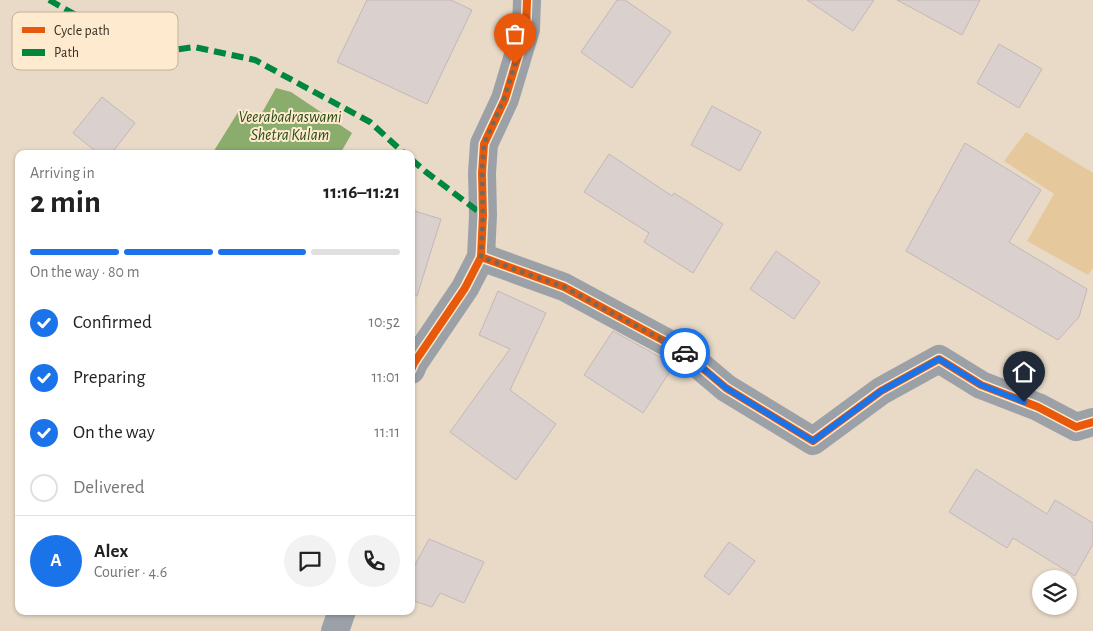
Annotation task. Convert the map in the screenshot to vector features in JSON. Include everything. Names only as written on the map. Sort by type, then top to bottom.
[{"type":"street","points":[[415,362],[465,288],[481,257],[484,144],[504,99],[526,29],[526,0]]},
{"type":"street","points":[[481,257],[564,287],[681,350],[726,388],[813,441],[881,391],[939,359],[981,385],[1038,407],[1076,427],[1093,422]]},
{"type":"street","points":[[335,631],[341,615]]},
{"type":"shaded area","points":[[1026,132],[1093,173],[1093,268],[1088,275],[1027,241],[1054,194],[1004,161]]},
{"type":"water","name":"Veerabadraswami Shetra Kulam","points":[[276,88],[291,92],[352,133],[342,150],[214,150],[240,109],[259,118]]},
{"type":"building","points":[[367,0],[451,0],[472,10],[427,104],[337,62]]},
{"type":"building","points":[[617,0],[625,0],[671,32],[632,88],[581,52]]},
{"type":"building","points":[[807,0],[874,0],[853,31]]},
{"type":"building","points":[[897,0],[980,0],[962,35]]},
{"type":"building","points":[[999,44],[1042,69],[1019,108],[977,83]]},
{"type":"building","points":[[102,97],[135,123],[114,150],[94,150],[73,133]]},
{"type":"building","points":[[712,106],[761,132],[740,171],[691,145]]},
{"type":"building","points":[[965,143],[1041,190],[1009,242],[1087,289],[1079,317],[1058,340],[906,251]]},
{"type":"building","points":[[609,154],[672,196],[674,193],[723,224],[693,273],[644,242],[649,233],[584,192]]},
{"type":"building","points":[[415,211],[441,219],[417,296],[415,296]]},
{"type":"building","points":[[776,251],[820,282],[794,319],[750,289]]},
{"type":"building","points":[[498,291],[546,313],[510,390],[556,424],[516,480],[450,432],[510,349],[479,335]]},
{"type":"building","points":[[613,331],[674,365],[643,413],[584,375]]},
{"type":"building","points":[[976,469],[1047,514],[1055,500],[1093,523],[1093,544],[1077,572],[1077,570],[1065,570],[1013,538],[1007,548],[949,512]]},
{"type":"building","points":[[429,539],[484,562],[464,603],[440,593],[432,607],[415,601],[415,565]]},
{"type":"building","points":[[729,542],[755,561],[729,595],[704,576]]},
{"type":"marked path","points":[[49,0],[71,12]]},
{"type":"marked path","points":[[178,49],[194,47],[255,60],[370,122],[401,150]]},
{"type":"marked path","points":[[415,162],[483,215]]},
{"type":"cycle path","points":[[415,362],[465,288],[481,257],[484,144],[505,99],[526,29],[527,0]]},
{"type":"cycle path","points":[[481,257],[564,287],[681,350],[726,388],[813,441],[881,391],[939,359],[981,385],[1038,407],[1076,427],[1093,422]]},
{"type":"way so far","points":[[515,64],[504,99],[484,144],[481,257],[564,287],[685,353]]},
{"type":"route","points":[[685,353],[726,388],[813,441],[881,391],[939,359],[981,385],[1024,402]]}]
